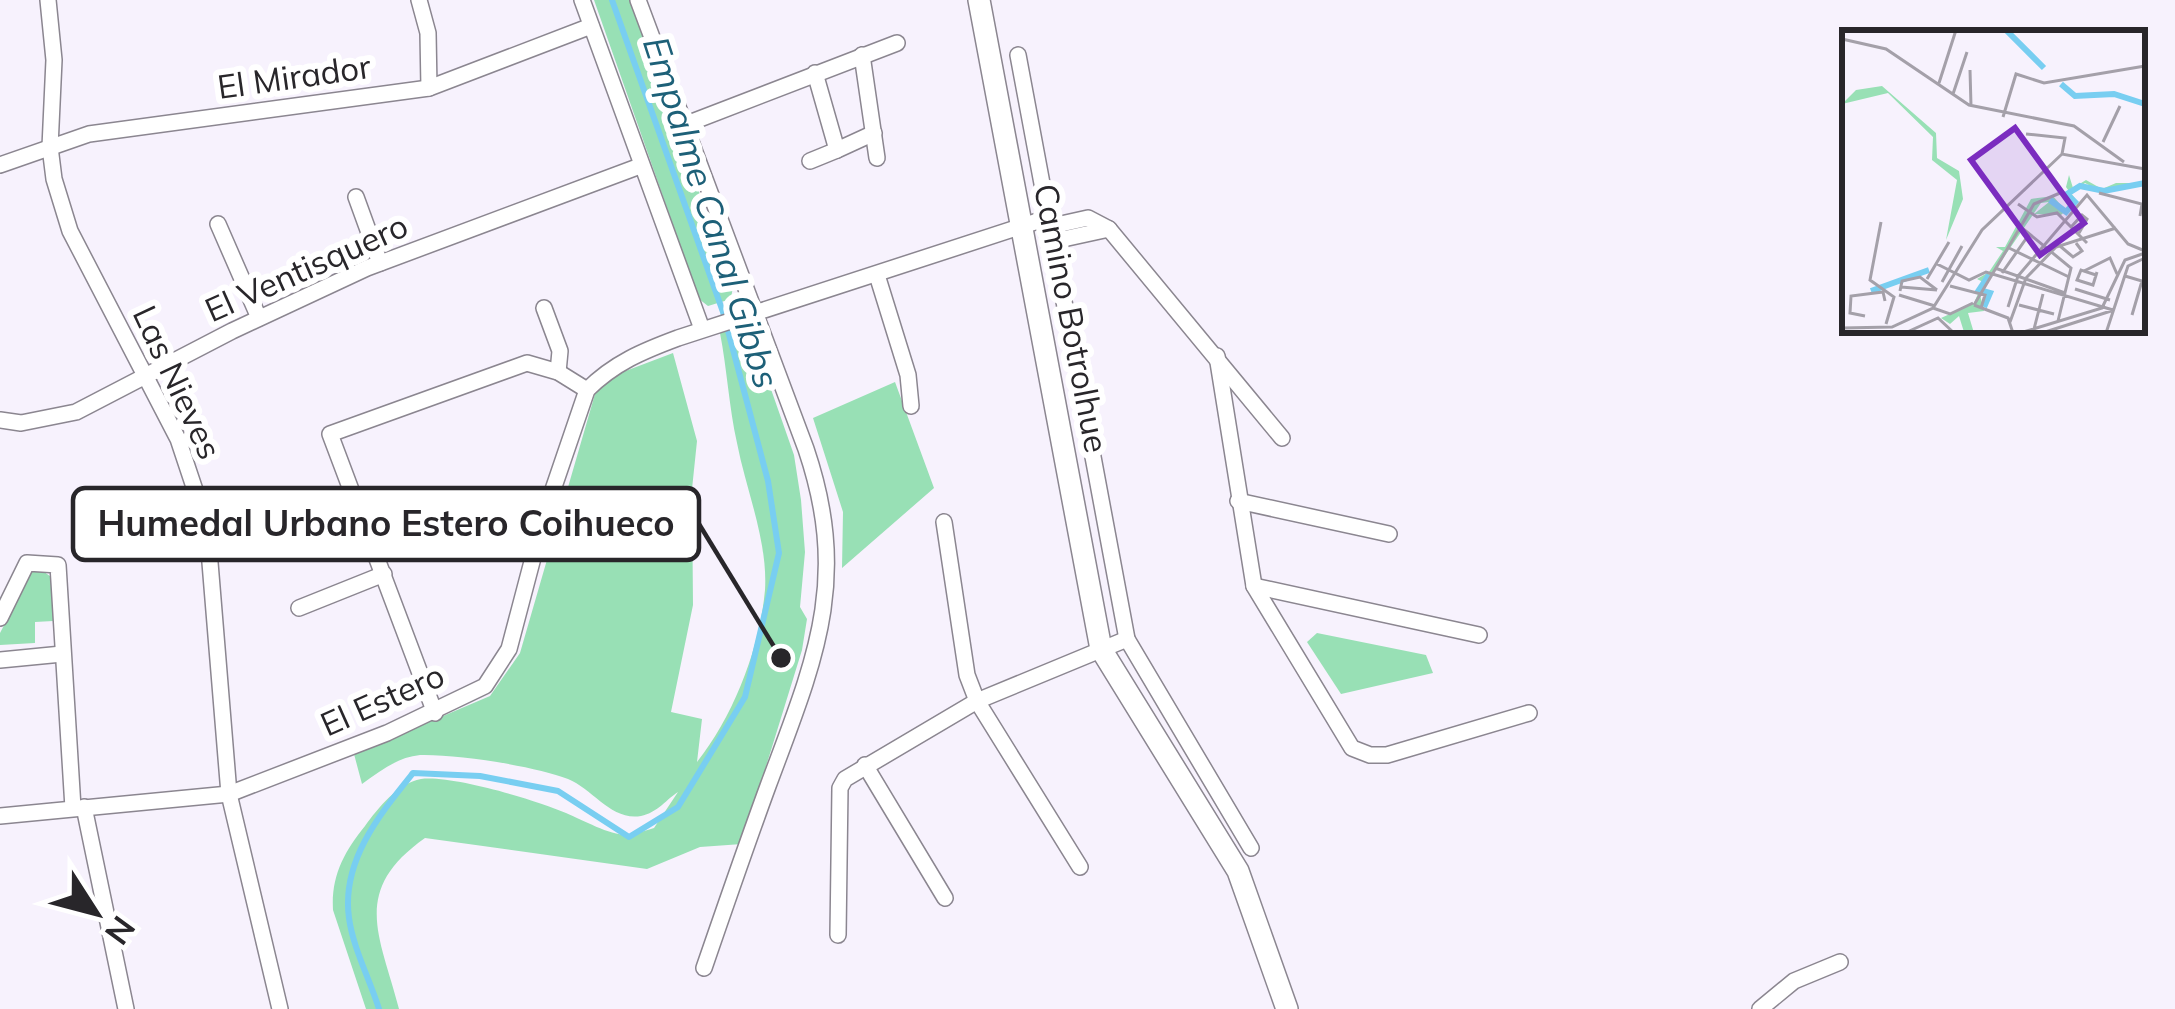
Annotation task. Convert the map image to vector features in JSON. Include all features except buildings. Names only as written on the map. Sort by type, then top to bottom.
[{"type":"street","name":"Las Nieves","points":[[48,0],[54,60],[50,147],[54,179],[70,231],[178,439],[207,526],[230,794],[280,1009]]},
{"type":"street","points":[[419,0],[428,33],[429,88]]},
{"type":"street","points":[[582,0],[640,166],[709,327]]},
{"type":"street","points":[[638,0],[750,316],[814,474],[826,525],[828,581],[812,668],[704,968]]},
{"type":"street","name":"Camino Botrolhue","points":[[979,0],[1101,649],[1238,871],[1287,1009]]},
{"type":"street","name":"El Mirador","points":[[0,165],[89,134],[429,88],[591,26]]},
{"type":"street","points":[[684,125],[897,43]]},
{"type":"street","points":[[862,55],[878,158]]},
{"type":"street","name":"Camino Botrolhue","points":[[1018,56],[1126,639],[1251,848]]},
{"type":"street","points":[[815,73],[837,150]]},
{"type":"street","points":[[810,161],[874,134]]},
{"type":"street","name":"El Ventisquero","points":[[0,420],[21,423],[76,412],[259,318],[380,263],[640,166]]},
{"type":"street","points":[[356,197],[380,263]]},
{"type":"street","points":[[1052,228],[1088,218],[1109,229],[1282,438]]},
{"type":"street","points":[[218,224],[259,318]]},
{"type":"street","points":[[435,713],[330,434],[526,363],[558,372],[587,390],[627,358],[1021,225],[1109,229]]},
{"type":"street","points":[[878,275],[908,375],[911,406]]},
{"type":"street","points":[[544,308],[560,351],[558,372]]},
{"type":"street","points":[[1217,356],[1254,586],[1352,748],[1387,755],[1529,713]]},
{"type":"street","name":"El Estero","points":[[0,816],[230,794],[435,713],[484,686],[509,649],[544,516],[587,390]]},
{"type":"street","points":[[444,527],[506,502],[544,516]]},
{"type":"street","points":[[1238,502],[1389,535]]},
{"type":"street","points":[[944,522],[967,674],[977,700],[1080,867]]},
{"type":"street","points":[[0,618],[27,563],[58,565],[62,654],[79,807],[126,1009]]},
{"type":"street","points":[[299,608],[384,574]]},
{"type":"street","points":[[1254,586],[1479,635]]},
{"type":"street","points":[[838,935],[840,788],[844,779],[977,700],[1126,639]]},
{"type":"street","points":[[0,660],[62,654]]},
{"type":"street","points":[[865,765],[945,898]]},
{"type":"street","points":[[1760,1009],[1794,981],[1840,962]]},
{"type":"green space","points":[[594,0],[630,0],[733,286],[731,299],[708,306],[699,299]]},
{"type":"green space","points":[[741,321],[751,332],[794,455],[805,552],[800,607],[807,619],[802,650],[742,844],[700,847],[647,869],[425,838],[402,858],[379,896],[379,936],[399,1009],[366,1009],[333,910],[334,886],[351,845],[397,791],[421,779],[473,785],[627,835],[654,828],[678,792],[652,812],[630,816],[611,809],[568,779],[474,759],[412,756],[362,784],[354,754],[490,696],[520,653],[595,394],[615,375],[673,353],[697,441],[692,489],[693,605],[671,712],[702,719],[697,762],[722,724],[751,658],[765,590],[763,553],[734,429],[720,333]]},
{"type":"green space","points":[[895,382],[934,488],[842,568],[843,512],[813,418]]},
{"type":"green space","points":[[40,569],[54,579],[53,621],[35,622],[35,643],[0,645],[0,633],[32,571]]},
{"type":"green space","points":[[1317,633],[1426,655],[1433,673],[1341,694],[1307,642]]},
{"type":"waterway","name":"Empalme Canal Gibbs","points":[[379,1009],[354,941],[348,897],[366,840],[413,773],[480,776],[558,791],[629,837],[678,807],[745,697],[779,553],[768,481],[723,312],[612,0]]},
{"type":"place","name":"Humedal Urbano Estero Coihueco","points":[[781,658]]}]
